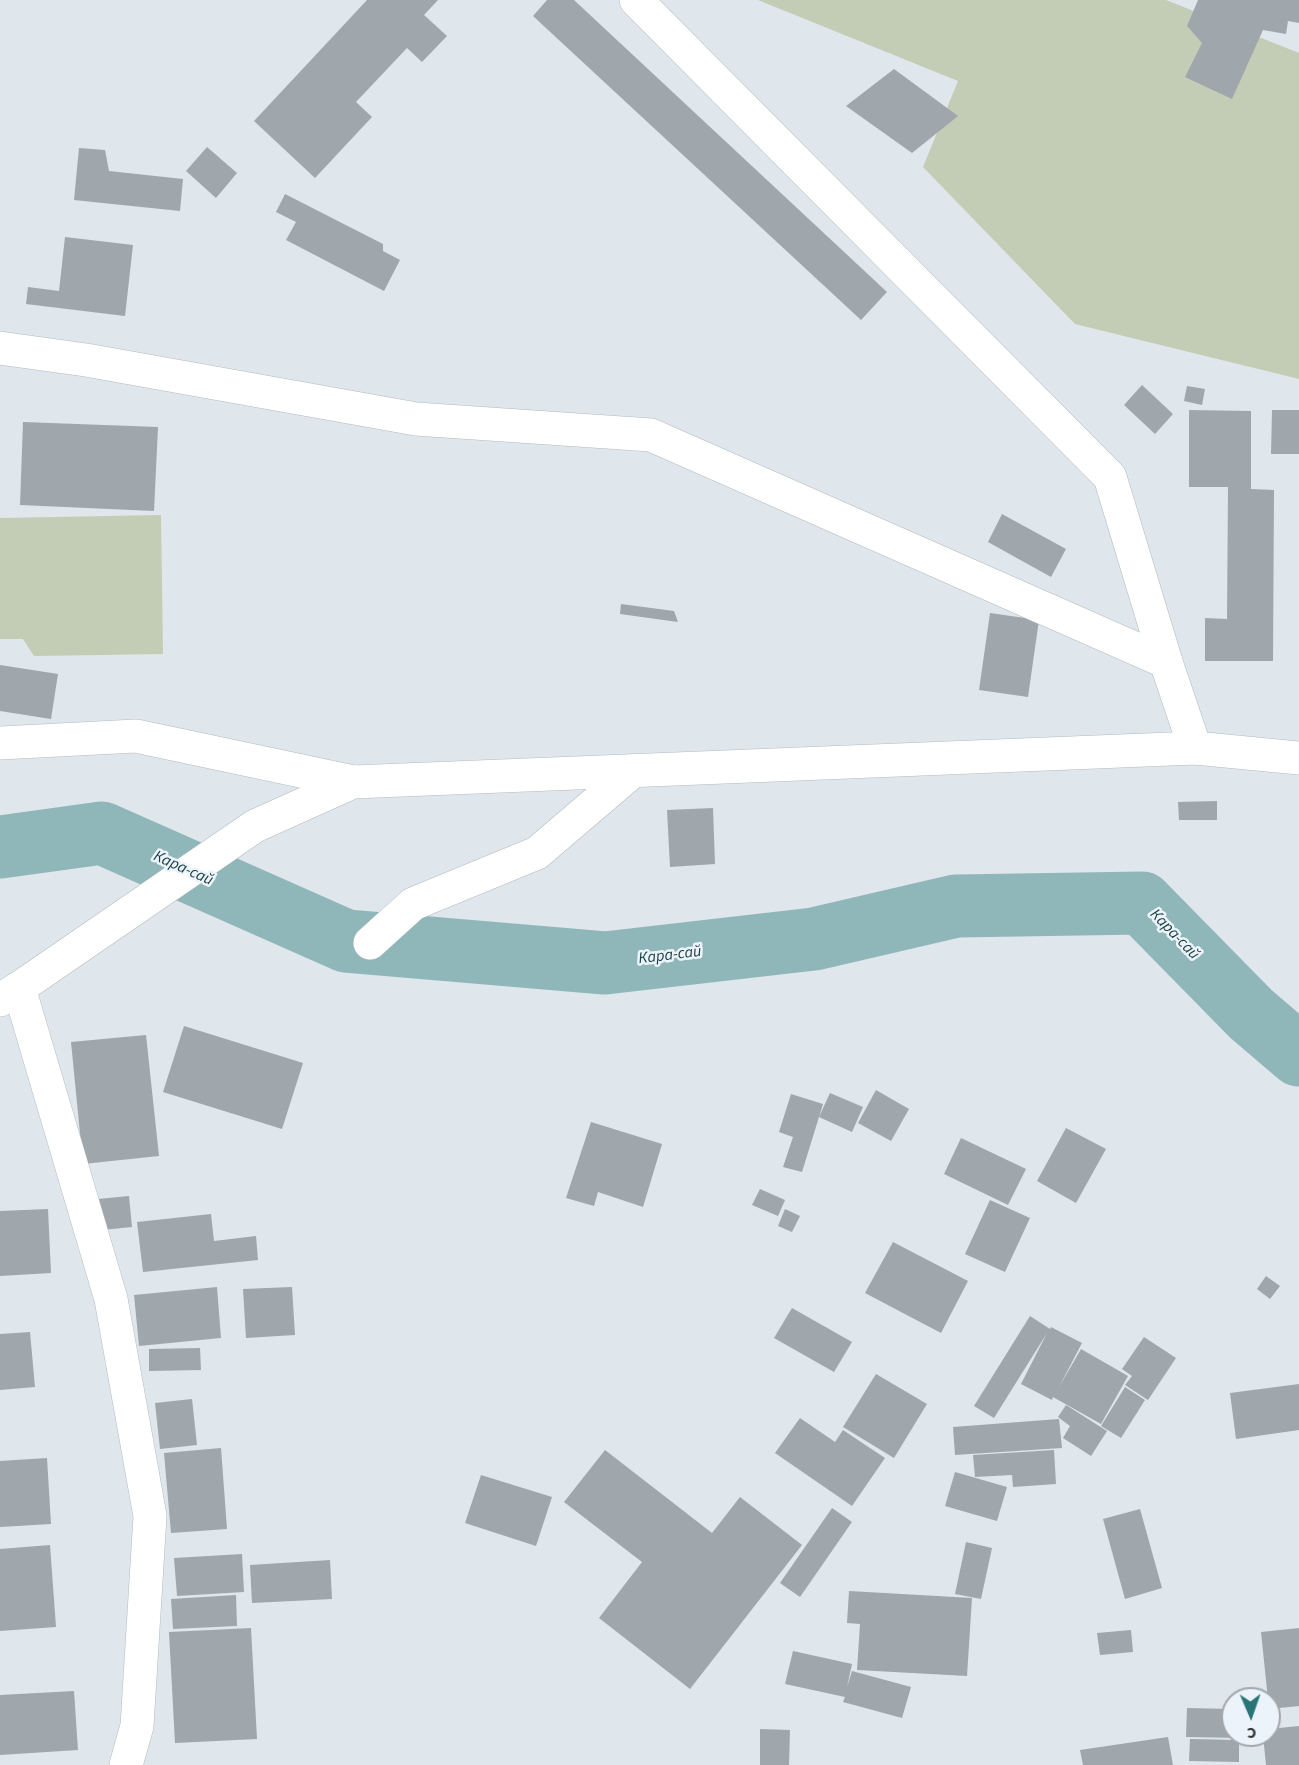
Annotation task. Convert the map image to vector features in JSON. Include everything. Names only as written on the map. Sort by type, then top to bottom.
[{"type":"street","points":[[636,0],[1110,477],[1166,662],[1196,748]]},
{"type":"street","points":[[0,348],[86,360],[416,419],[651,435],[1166,662]]},
{"type":"street","points":[[0,743],[136,736],[353,782],[1196,748],[1299,758]]},
{"type":"street","points":[[370,943],[413,903],[537,853],[633,771]]},
{"type":"street","points":[[126,1765],[137,1726],[150,1515],[111,1299],[10,994],[255,826],[353,782]]},
{"type":"green space","points":[[758,0],[1166,0],[1299,53],[1299,379],[1075,324],[923,167],[958,81]]},
{"type":"green space","points":[[161,515],[163,654],[34,656],[23,639],[0,639],[0,518]]},
{"type":"building","points":[[367,0],[438,0],[424,15],[447,36],[422,62],[407,48],[356,102],[372,117],[315,178],[254,121]]},
{"type":"building","points":[[547,0],[574,0],[887,292],[861,320],[533,16]]},
{"type":"building","points":[[1198,0],[1299,0],[1299,23],[1288,21],[1286,34],[1263,30],[1232,99],[1185,77],[1202,43],[1187,26]]},
{"type":"building","points":[[894,69],[958,116],[912,153],[846,106]]},
{"type":"building","points":[[207,147],[237,173],[216,198],[186,171]]},
{"type":"building","points":[[79,148],[105,150],[109,171],[183,179],[180,211],[74,200]]},
{"type":"building","points":[[285,194],[383,244],[383,251],[400,260],[384,291],[286,240],[296,222],[276,212]]},
{"type":"building","points":[[65,237],[133,245],[125,316],[26,304],[28,287],[59,291]]},
{"type":"building","points":[[1142,385],[1173,414],[1155,434],[1124,405]]},
{"type":"building","points":[[1187,386],[1205,389],[1202,405],[1184,401]]},
{"type":"building","points":[[1189,410],[1251,411],[1251,489],[1274,490],[1273,661],[1205,661],[1205,618],[1227,619],[1228,487],[1189,487]]},
{"type":"building","points":[[1272,410],[1299,410],[1299,454],[1271,454]]},
{"type":"building","points":[[23,422],[158,427],[154,511],[20,505]]},
{"type":"building","points":[[1002,514],[1066,549],[1051,577],[988,542]]},
{"type":"building","points":[[621,604],[674,611],[678,622],[620,614]]},
{"type":"building","points":[[990,613],[1039,620],[1028,697],[979,690]]},
{"type":"building","points":[[0,665],[58,674],[51,719],[0,711]]},
{"type":"building","points":[[1217,801],[1217,820],[1179,820],[1178,802]]},
{"type":"building","points":[[713,808],[715,864],[670,867],[667,810]]},
{"type":"building","points":[[184,1026],[303,1063],[282,1129],[163,1092]]},
{"type":"building","points":[[146,1035],[159,1156],[83,1164],[71,1042]]},
{"type":"building","points":[[876,1090],[909,1109],[891,1141],[858,1123]]},
{"type":"building","points":[[830,1093],[863,1107],[852,1132],[819,1117]]},
{"type":"building","points":[[791,1094],[823,1104],[802,1172],[783,1167],[793,1137],[779,1132]]},
{"type":"building","points":[[591,1122],[662,1144],[643,1207],[598,1192],[594,1206],[566,1198]]},
{"type":"building","points":[[1066,1128],[1106,1149],[1076,1203],[1037,1181]]},
{"type":"building","points":[[961,1138],[1026,1169],[1008,1205],[944,1174]]},
{"type":"building","points":[[760,1189],[785,1200],[778,1216],[752,1205]]},
{"type":"building","points":[[129,1196],[132,1227],[102,1230],[98,1199]]},
{"type":"building","points":[[990,1200],[1030,1218],[1005,1272],[965,1254]]},
{"type":"building","points":[[48,1209],[51,1273],[0,1276],[0,1211]]},
{"type":"building","points":[[785,1209],[800,1216],[792,1232],[778,1226]]},
{"type":"building","points":[[211,1214],[214,1241],[256,1236],[258,1260],[143,1272],[137,1222]]},
{"type":"building","points":[[893,1242],[968,1281],[941,1333],[865,1293]]},
{"type":"building","points":[[1266,1276],[1280,1286],[1270,1299],[1257,1289]]},
{"type":"building","points":[[217,1287],[221,1338],[139,1346],[134,1295]]},
{"type":"building","points":[[292,1287],[295,1335],[246,1338],[243,1289]]},
{"type":"building","points":[[792,1308],[852,1342],[834,1372],[774,1338]]},
{"type":"building","points":[[1030,1316],[1050,1329],[1051,1327],[1082,1343],[1059,1387],[1081,1349],[1128,1376],[1101,1424],[1053,1397],[1052,1400],[1021,1384],[1047,1333],[994,1418],[974,1406]]},
{"type":"building","points":[[30,1332],[35,1387],[0,1390],[0,1334]]},
{"type":"building","points":[[1144,1337],[1176,1358],[1148,1400],[1125,1385],[1132,1376],[1122,1369]]},
{"type":"building","points":[[200,1348],[201,1370],[149,1371],[149,1349]]},
{"type":"building","points":[[876,1374],[927,1404],[894,1458],[843,1427]]},
{"type":"building","points":[[1299,1384],[1299,1430],[1236,1439],[1230,1393]]},
{"type":"building","points":[[1125,1387],[1145,1400],[1121,1438],[1101,1426]]},
{"type":"building","points":[[192,1399],[197,1445],[160,1449],[155,1403]]},
{"type":"building","points":[[1066,1405],[1107,1431],[1091,1456],[1063,1438],[1070,1426],[1058,1417]]},
{"type":"building","points":[[800,1418],[835,1442],[843,1430],[885,1458],[852,1506],[775,1453]]},
{"type":"building","points":[[1059,1419],[1062,1448],[955,1455],[953,1427]]},
{"type":"building","points":[[221,1448],[227,1529],[171,1533],[164,1453]]},
{"type":"building","points":[[605,1450],[712,1533],[740,1497],[802,1545],[690,1689],[599,1618],[642,1562],[564,1502]]},
{"type":"building","points":[[1054,1450],[1056,1484],[1013,1487],[1012,1475],[975,1477],[973,1455]]},
{"type":"building","points":[[47,1458],[51,1524],[0,1527],[0,1461]]},
{"type":"building","points":[[955,1472],[1007,1487],[997,1521],[945,1506]]},
{"type":"building","points":[[481,1475],[552,1497],[536,1546],[465,1523]]},
{"type":"building","points":[[832,1508],[852,1522],[800,1597],[780,1583]]},
{"type":"building","points":[[1140,1509],[1162,1588],[1125,1599],[1103,1519]]},
{"type":"building","points":[[966,1542],[992,1548],[981,1599],[955,1594]]},
{"type":"building","points":[[50,1545],[56,1627],[0,1631],[0,1549]]},
{"type":"building","points":[[242,1554],[244,1592],[177,1596],[174,1558]]},
{"type":"building","points":[[330,1560],[332,1599],[252,1603],[250,1565]]},
{"type":"building","points":[[849,1591],[972,1598],[967,1676],[857,1670],[860,1624],[847,1623]]},
{"type":"building","points":[[236,1595],[237,1626],[173,1629],[171,1599]]},
{"type":"building","points":[[251,1628],[257,1739],[175,1743],[169,1632]]},
{"type":"building","points":[[1299,1628],[1299,1706],[1281,1708],[1281,1687],[1267,1687],[1261,1632]]},
{"type":"building","points":[[1131,1630],[1133,1652],[1100,1655],[1097,1633]]},
{"type":"building","points":[[793,1651],[852,1664],[847,1687],[852,1671],[911,1687],[902,1718],[843,1702],[845,1697],[785,1684]]},
{"type":"building","points":[[74,1691],[78,1750],[0,1755],[0,1695]]},
{"type":"building","points":[[1187,1708],[1221,1709],[1221,1738],[1186,1737]]},
{"type":"building","points":[[1299,1726],[1299,1765],[1266,1765],[1264,1747],[1281,1747],[1281,1728]]},
{"type":"building","points":[[760,1729],[790,1730],[789,1765],[760,1765]]},
{"type":"building","points":[[1168,1737],[1173,1765],[1083,1765],[1080,1750]]},
{"type":"building","points":[[1190,1739],[1221,1740],[1221,1747],[1239,1747],[1239,1762],[1189,1761]]},
{"type":"waterway","name":"Кара-сай","points":[[0,847],[102,833],[346,941],[605,963],[814,939],[956,906],[1142,903],[1251,1014],[1299,1055]]}]
